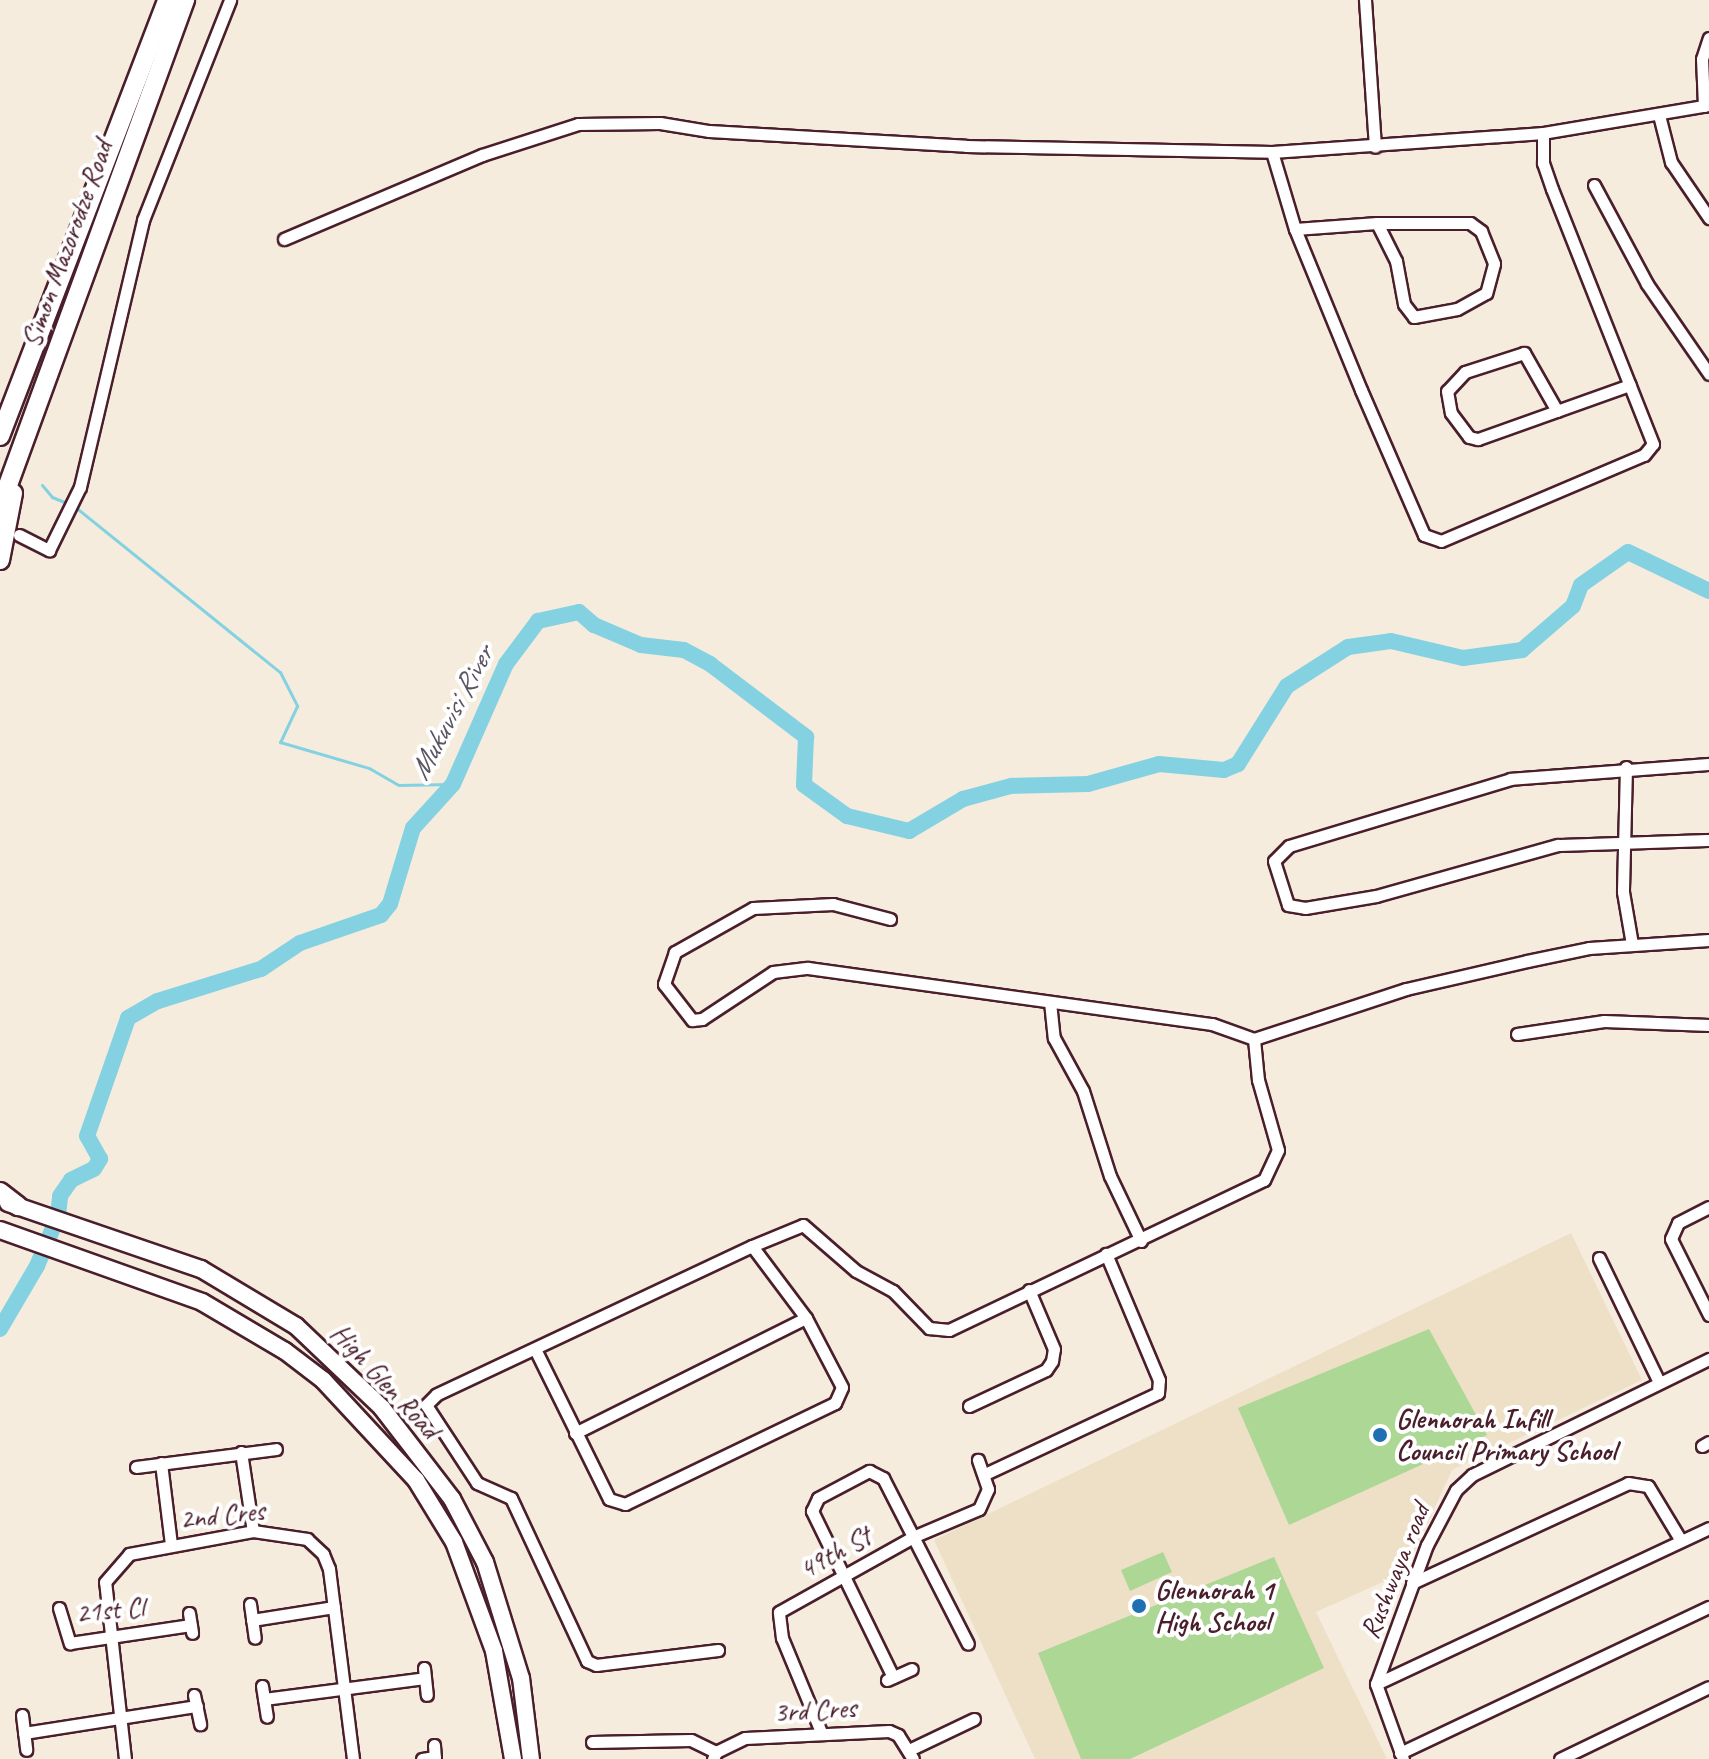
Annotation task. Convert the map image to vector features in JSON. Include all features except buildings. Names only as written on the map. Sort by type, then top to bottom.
[{"type":"highway","name":"Simon Mazorodze Road","points":[[0,436],[167,0]]},
{"type":"highway","name":"Simon Mazorodze Road","points":[[0,507],[185,0]]},
{"type":"highway","points":[[0,560],[21,451]]},
{"type":"highway","points":[[0,1192],[9,1203]]},
{"type":"main road","name":"High Glen Road","points":[[9,1203],[201,1269],[296,1326],[382,1408],[452,1499],[485,1562],[521,1678],[531,1759]]},
{"type":"main road","name":"High Glen Road","points":[[3,1231],[202,1302],[285,1351],[323,1380],[416,1480],[454,1542],[483,1616],[504,1691],[513,1759]]},
{"type":"street","points":[[19,535],[49,550],[80,487],[143,220],[230,0]]},
{"type":"street","points":[[1365,0],[1375,147]]},
{"type":"street","points":[[284,239],[482,155],[578,124],[660,123],[709,131],[966,146],[1272,152],[1375,147],[1543,133],[1706,106],[1702,59],[1709,38]]},
{"type":"street","points":[[1659,115],[1671,162],[1709,218]]},
{"type":"street","points":[[1272,152],[1295,229],[1373,419],[1430,540],[1452,539],[1644,455],[1653,444],[1552,189],[1543,163],[1543,133]]},
{"type":"street","points":[[1594,185],[1647,284],[1709,374]]},
{"type":"street","points":[[1295,229],[1377,223],[1470,223],[1481,231],[1494,264],[1486,293],[1457,309],[1414,317],[1404,304],[1396,261],[1377,223]]},
{"type":"street","points":[[1557,411],[1524,353],[1465,372],[1454,378],[1447,391],[1451,413],[1461,429],[1478,439],[1557,411],[1630,385]]},
{"type":"street","points":[[1709,764],[1626,767],[1484,786],[1289,846],[1274,861],[1288,905],[1305,908],[1376,896],[1558,845],[1709,840]]},
{"type":"street","points":[[1626,767],[1623,892],[1632,944]]},
{"type":"street","points":[[890,919],[833,904],[753,908],[675,952],[664,984],[692,1020],[702,1019],[773,972],[808,968],[1212,1024],[1254,1039],[1406,989],[1589,948],[1709,940]]},
{"type":"street","points":[[1050,1002],[1054,1038],[1083,1091],[1110,1176],[1141,1241]]},
{"type":"street","points":[[1517,1034],[1604,1021],[1709,1025]]},
{"type":"street","points":[[718,1650],[596,1665],[587,1661],[511,1498],[477,1483],[426,1405],[436,1395],[803,1225],[856,1271],[893,1291],[935,1332],[1141,1241],[1264,1180],[1275,1167],[1278,1150],[1258,1080],[1254,1039]]},
{"type":"street","points":[[1709,1207],[1678,1223],[1671,1239],[1709,1315]]},
{"type":"street","points":[[535,1349],[609,1499],[625,1504],[835,1403],[842,1387],[806,1318],[752,1246]]},
{"type":"street","points":[[978,1460],[985,1474],[1158,1393],[1159,1380],[1106,1254]]},
{"type":"street","points":[[1599,1258],[1659,1382]]},
{"type":"street","points":[[969,1406],[1046,1370],[1052,1361],[1054,1349],[1029,1290]]},
{"type":"street","points":[[575,1433],[806,1318]]},
{"type":"street","name":"Rushwaya road","points":[[1401,1756],[1376,1684],[1427,1545],[1463,1482],[1709,1359]]},
{"type":"street","points":[[136,1467],[276,1449]]},
{"type":"street","points":[[241,1452],[253,1531]]},
{"type":"street","points":[[161,1463],[171,1544]]},
{"type":"street","points":[[912,1669],[890,1679],[812,1511],[818,1498],[869,1471],[878,1472],[915,1536],[968,1644]]},
{"type":"street","name":"49th St","points":[[821,1732],[782,1638],[779,1612],[915,1536],[979,1509],[987,1501],[985,1474]]},
{"type":"street","points":[[1412,1583],[1628,1483],[1648,1486],[1680,1539]]},
{"type":"street","name":"2nd Cres","points":[[125,1759],[103,1593],[119,1561],[129,1554],[171,1544],[253,1531],[307,1539],[329,1569],[353,1759]]},
{"type":"street","points":[[1376,1684],[1680,1539],[1708,1532]]},
{"type":"street","points":[[250,1604],[255,1638]]},
{"type":"street","points":[[252,1620],[334,1607]]},
{"type":"street","points":[[1401,1756],[1709,1607]]},
{"type":"street","name":"21st Cl","points":[[59,1608],[67,1641],[191,1623]]},
{"type":"street","points":[[264,1699],[425,1673],[427,1695]]},
{"type":"street","points":[[262,1686],[267,1717]]},
{"type":"street","points":[[1560,1759],[1709,1687]]},
{"type":"street","points":[[24,1733],[120,1718],[196,1700],[200,1724]]},
{"type":"street","points":[[22,1715],[26,1750]]},
{"type":"street","points":[[911,1755],[974,1719]]},
{"type":"street","name":"3rd Cres","points":[[714,1755],[745,1738],[889,1731],[911,1755]]},
{"type":"street","points":[[592,1742],[691,1740],[714,1755]]},
{"type":"street","points":[[422,1759],[435,1754]]},
{"type":"shaded area","points":[[1571,1233],[1642,1380],[1452,1470],[1405,1572],[1316,1612],[1387,1759],[1035,1759],[934,1540]]},
{"type":"green space","points":[[1429,1329],[1487,1435],[1289,1525],[1238,1408]]},
{"type":"green space","points":[[1163,1552],[1172,1572],[1130,1591],[1121,1570]]},
{"type":"green space","points":[[1274,1557],[1324,1668],[1130,1759],[1081,1759],[1038,1653]]},
{"type":"waterway","points":[[42,485],[52,497],[67,503]]},
{"type":"waterway","points":[[74,506],[280,672],[297,706],[280,742],[369,768],[399,785],[453,784]]},
{"type":"waterway","name":"Mukuvisi River","points":[[0,1329],[37,1266],[58,1216],[60,1196],[71,1180],[94,1169],[100,1159],[87,1136],[128,1018],[158,1001],[261,969],[300,943],[381,915],[390,904],[413,828],[453,784],[506,664],[538,621],[579,612],[594,625],[641,645],[684,650],[710,664],[806,737],[804,785],[847,816],[909,831],[963,799],[1011,786],[1088,784],[1159,764],[1224,770],[1238,764],[1287,686],[1348,647],[1391,641],[1463,658],[1522,650],[1573,606],[1581,585],[1628,552],[1709,591]]},
{"type":"place","name":"Glennorah Infill Council Primary School","points":[[1380,1435]]},
{"type":"place","name":"Glennorah 1 High School","points":[[1139,1606]]}]
